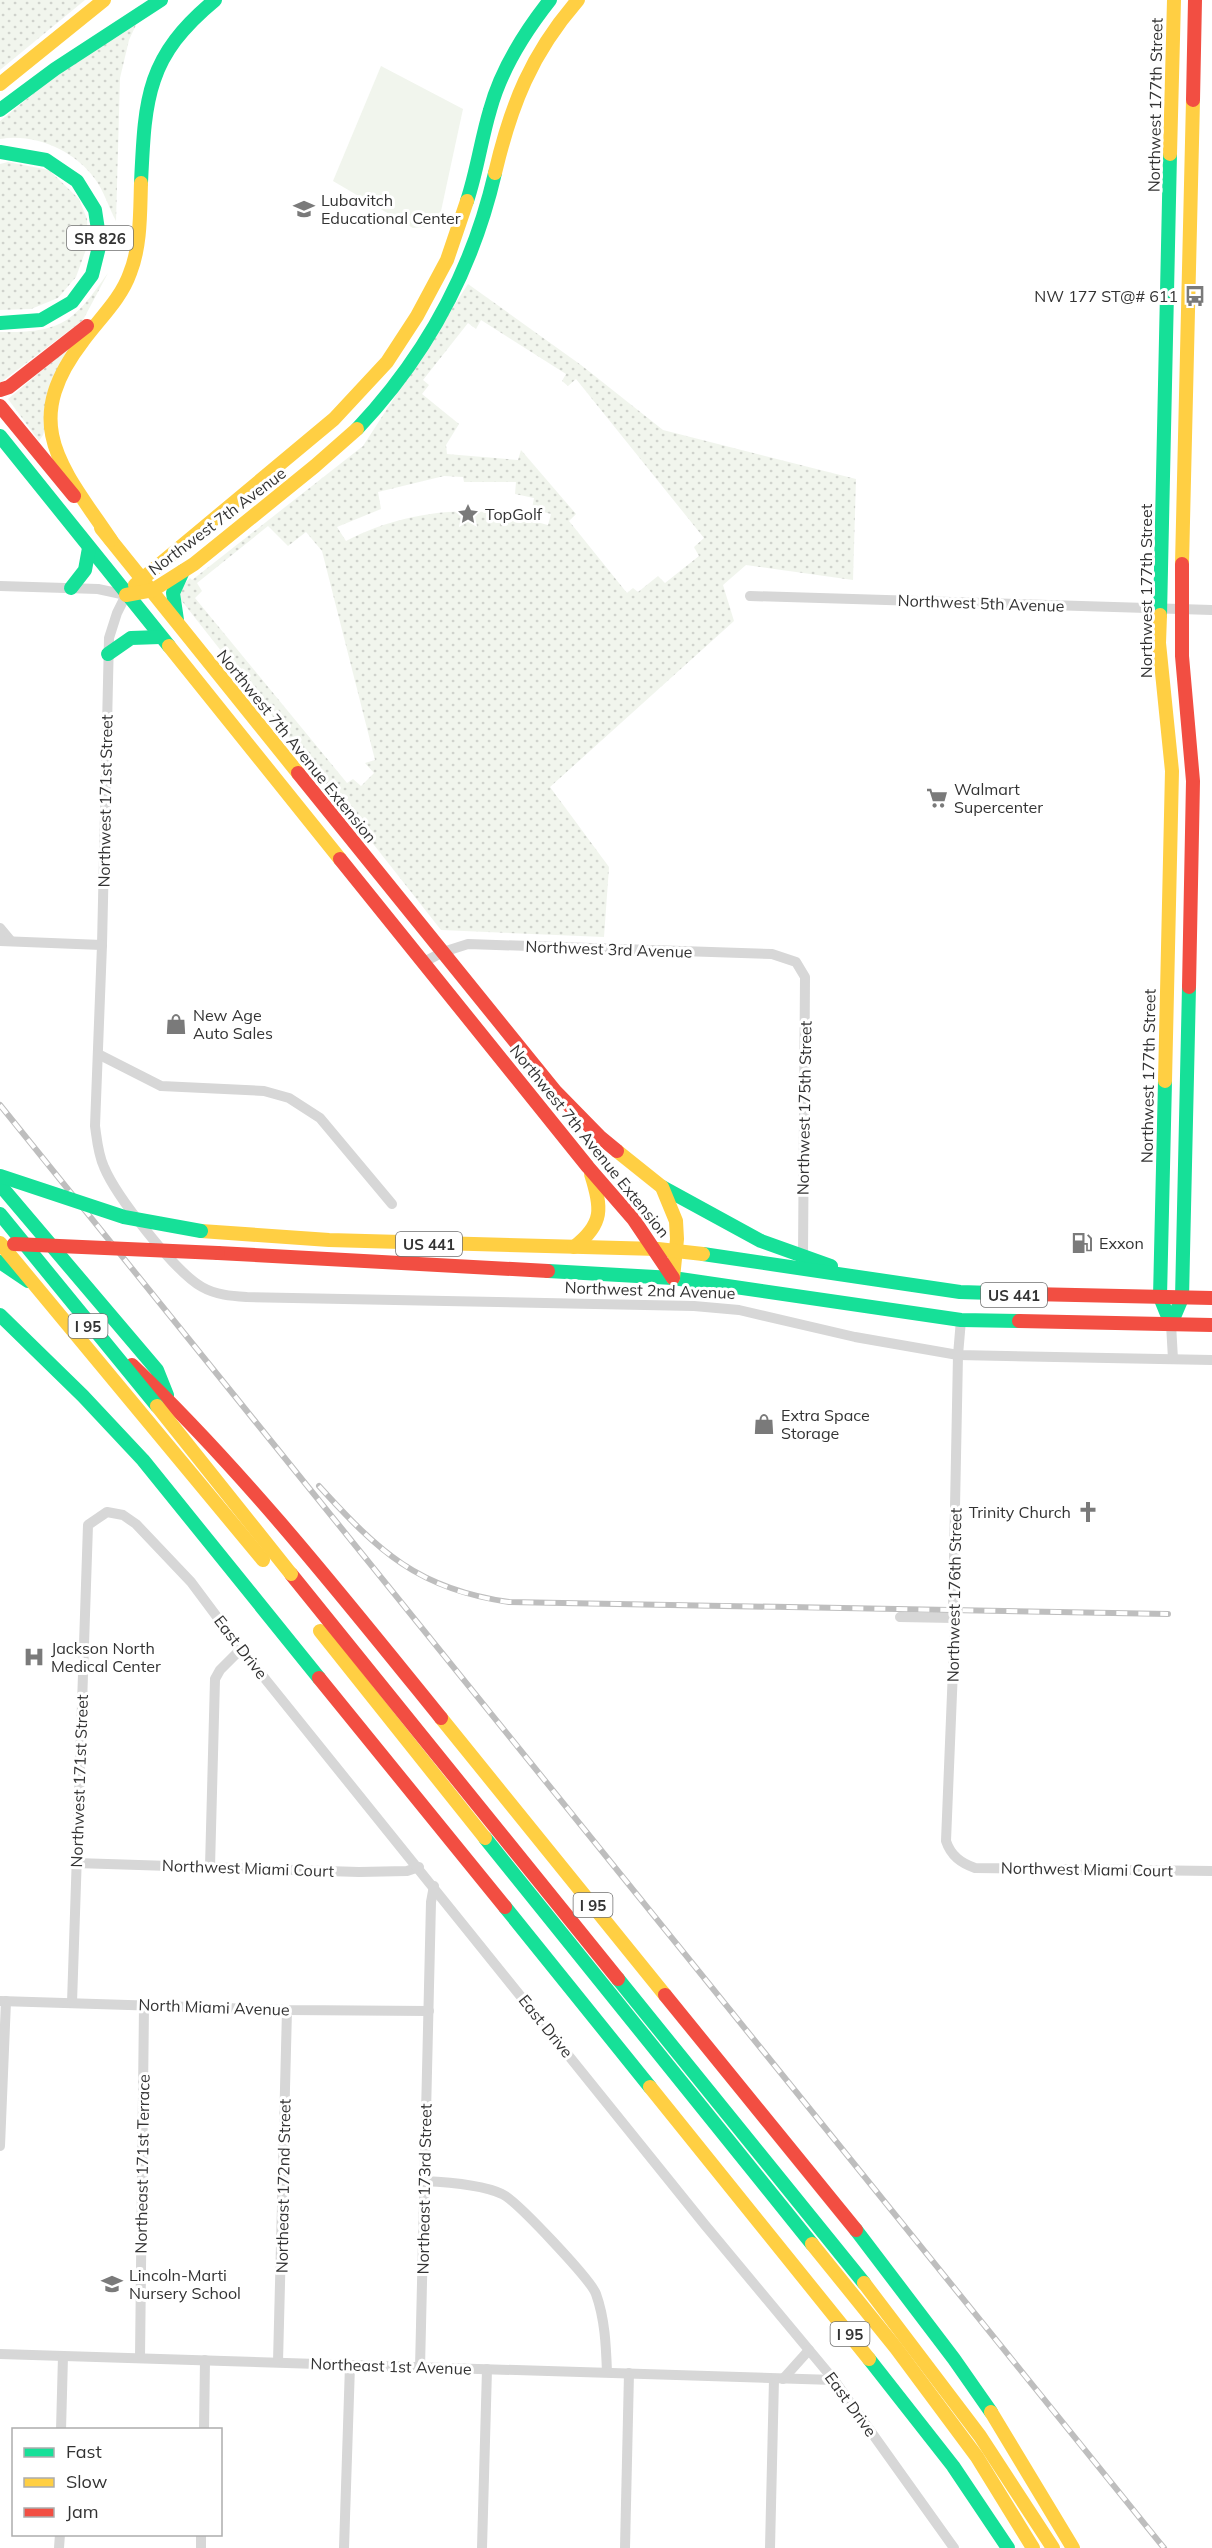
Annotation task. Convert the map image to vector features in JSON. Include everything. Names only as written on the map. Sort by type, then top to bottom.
[{"type":"main road","points":[[0,84],[104,0]]},
{"type":"main road","points":[[0,110],[55,69],[161,0]]},
{"type":"main road","points":[[111,540],[61,460],[51,434],[50,405],[59,377],[76,351],[109,310],[129,278],[137,246],[146,114],[155,69],[165,51],[190,20],[215,0]]},
{"type":"main road","name":"Northwest 7th Avenue","points":[[126,595],[141,578],[334,419],[387,362],[417,316],[447,260],[471,189],[490,108],[506,68],[526,31],[550,0]]},
{"type":"main road","name":"Northwest 7th Avenue","points":[[126,595],[151,591],[183,571],[314,467],[368,416],[420,350],[468,264],[485,215],[504,133],[518,90],[537,54],[560,19],[578,0]]},
{"type":"main road","name":"Northwest 177th Street","points":[[1171,1324],[1160,1297],[1172,771],[1160,663],[1160,609],[1174,0]]},
{"type":"main road","name":"Northwest 177th Street","points":[[1171,1324],[1182,1298],[1193,781],[1182,656],[1181,609],[1195,0]]},
{"type":"main road","points":[[1172,119],[1192,125]]},
{"type":"main road","name":"SR 826","points":[[0,152],[27,153],[49,159],[69,171],[86,189],[98,213],[100,238],[97,264],[85,288],[65,308],[40,322],[0,323]]},
{"type":"main road","points":[[0,390],[9,387],[109,310]]},
{"type":"main road","name":"Northwest 7th Avenue Extension","points":[[0,406],[111,540],[555,1091],[600,1137],[662,1187],[676,1221],[673,1278]]},
{"type":"main road","name":"Northwest 7th Avenue Extension","points":[[0,436],[588,1167],[613,1193],[657,1250],[673,1278]]},
{"type":"main road","points":[[71,588],[85,570],[89,548]]},
{"type":"main road","points":[[178,625],[173,592],[183,571]]},
{"type":"main road","points":[[108,654],[127,638],[145,635],[160,637]]},
{"type":"main road","points":[[574,1247],[592,1232],[600,1215],[599,1196],[588,1167]]},
{"type":"main road","name":"US 441","points":[[0,1176],[124,1216],[201,1231],[330,1240],[676,1251],[984,1294],[1212,1298]]},
{"type":"main road","points":[[0,1185],[157,1370],[169,1400]]},
{"type":"main road","points":[[662,1187],[752,1237],[869,1279]]},
{"type":"main road","points":[[0,1214],[107,1343],[598,1980],[896,2348],[977,2457],[1034,2548]]},
{"type":"main road","points":[[0,1243],[180,1457],[286,1578],[788,2189],[950,2394],[989,2447],[1053,2548]]},
{"type":"main road","name":"US 441","points":[[0,1243],[673,1278]]},
{"type":"main road","name":"I 95","points":[[0,1262],[79,1318],[169,1400],[283,1527],[421,1693],[865,2241],[954,2359],[999,2424],[1073,2548]]},
{"type":"main road","name":"Northwest 2nd Avenue","points":[[673,1278],[961,1320],[1212,1324]]},
{"type":"main road","name":"I 95","points":[[0,1316],[101,1415],[143,1460],[865,2353],[953,2466],[1008,2548]]},
{"type":"main road","points":[[0,1333],[40,1355]]},
{"type":"street","points":[[0,586],[98,589],[126,595]]},
{"type":"street","name":"Northwest 171st Street","points":[[126,595],[109,638],[108,654],[102,945],[95,1126],[98,1149],[104,1168],[122,1197],[150,1234],[184,1273],[203,1287],[226,1296]]},
{"type":"street","name":"Northwest 5th Avenue","points":[[750,596],[1212,610]]},
{"type":"street","points":[[0,928],[5,940],[102,945]]},
{"type":"street","name":"Northwest 3rd Avenue","points":[[424,962],[443,952],[468,945],[772,954],[796,962]]},
{"type":"street","name":"Northwest 175th Street","points":[[796,962],[805,977],[803,1256]]},
{"type":"street","points":[[98,1054],[161,1086],[264,1091],[289,1098],[320,1118],[392,1204]]},
{"type":"street","name":"Northwest 2nd Avenue","points":[[226,1296],[694,1306],[739,1310],[855,1337],[958,1355],[1212,1359]]},
{"type":"street","name":"Northwest 176th Street","points":[[961,1320],[958,1355],[954,1618],[946,1841],[949,1849],[963,1864]]},
{"type":"street","name":"Northwest 177th Street","points":[[1171,1324],[1173,1359]]},
{"type":"street","name":"Northwest 171st Street","points":[[72,2003],[88,1525],[106,1512],[123,1515]]},
{"type":"street","name":"East Drive","points":[[123,1515],[136,1524],[191,1581],[241,1649],[419,1867],[705,2225],[834,2380],[954,2548]]},
{"type":"street","points":[[900,1617],[954,1618]]},
{"type":"street","points":[[210,1867],[215,1679],[220,1670],[241,1649]]},
{"type":"street","name":"Northwest Miami Court","points":[[76,1863],[359,1872],[407,1872],[419,1867]]},
{"type":"street","name":"Northwest Miami Court","points":[[963,1864],[975,1868],[1212,1871]]},
{"type":"street","name":"Northeast 173rd Street","points":[[420,2368],[431,1902],[434,1886]]},
{"type":"street","points":[[0,2146],[3,2001]]},
{"type":"street","name":"North Miami Avenue","points":[[3,2001],[287,2010],[429,2011]]},
{"type":"street","name":"Northeast 171st Terrace","points":[[140,2358],[144,2006]]},
{"type":"street","name":"Northeast 172nd Street","points":[[278,2362],[287,2010]]},
{"type":"street","points":[[424,2181],[456,2183],[502,2194],[545,2232],[596,2292],[606,2340],[607,2372]]},
{"type":"street","points":[[770,2548],[778,2379],[809,2350]]},
{"type":"street","name":"Northeast 1st Avenue","points":[[0,2354],[834,2380]]},
{"type":"street","points":[[61,2428],[63,2356]]},
{"type":"street","points":[[204,2428],[205,2360]]},
{"type":"street","points":[[344,2548],[350,2365]]},
{"type":"street","points":[[482,2548],[487,2369]]},
{"type":"street","points":[[625,2548],[630,2373]]},
{"type":"shaded area","points":[[0,0],[85,0],[0,70]]},
{"type":"shaded area","points":[[147,1],[129,40],[120,78],[116,221],[98,184],[76,160],[65,152],[40,141],[0,139],[0,121]]},
{"type":"shaded area","points":[[381,66],[463,109],[438,225],[413,228],[333,181]]},
{"type":"shaded area","points":[[8,162],[49,170],[79,199],[87,219],[88,244],[76,277],[58,298],[31,309],[0,310],[0,164]]},
{"type":"shaded area","points":[[108,273],[83,320],[0,383],[0,332],[39,330],[53,327],[64,321],[85,303]]},
{"type":"shaded area","points":[[468,284],[581,365],[663,430],[856,479],[853,580],[746,565],[723,585],[734,621],[550,787],[609,867],[604,937],[441,930],[181,600],[180,588],[190,578],[192,580],[363,446]],"holes":[[[481,320],[566,374],[562,381],[568,386],[576,379],[704,538],[694,547],[699,556],[665,583],[658,576],[638,592],[633,588],[627,593],[569,521],[576,514],[521,450],[518,460],[447,454],[446,445],[459,424],[422,394],[429,385],[423,380],[468,323],[476,329]],[[444,476],[463,477],[464,482],[516,482],[515,494],[534,498],[532,509],[551,514],[548,525],[513,515],[466,511],[445,512],[404,519],[346,541],[337,527],[381,509],[378,492]],[[268,526],[288,546],[306,532],[322,551],[375,760],[365,763],[374,773],[361,786],[353,779],[347,783],[195,598],[202,591],[197,583]]]},
{"type":"shaded area","points":[[70,347],[43,435],[39,441],[8,399]]},
{"type":"railway","points":[[0,1105],[1164,2548]]},
{"type":"railway","points":[[319,1486],[361,1530],[402,1564],[449,1588],[509,1602],[1168,1614]]},
{"type":"traffic: fast","points":[[0,110],[55,69],[161,0]]},
{"type":"traffic: fast","points":[[141,183],[148,103],[162,61],[192,21],[215,0]]},
{"type":"traffic: fast","points":[[467,201],[500,80],[522,38],[550,0]]},
{"type":"traffic: fast","points":[[0,152],[46,160],[77,181],[95,210],[100,243],[92,275],[72,302],[41,320],[0,323]]},
{"type":"traffic: fast","points":[[1160,615],[1170,154]]},
{"type":"traffic: fast","points":[[357,429],[404,372],[443,311],[473,244],[495,173]]},
{"type":"traffic: fast","points":[[0,436],[169,646]]},
{"type":"traffic: fast","points":[[71,588],[85,570],[89,548]]},
{"type":"traffic: fast","points":[[177,620],[173,593],[183,571]]},
{"type":"traffic: fast","points":[[108,654],[131,638],[160,637]]},
{"type":"traffic: fast","points":[[1171,1324],[1182,1298],[1189,987]]},
{"type":"traffic: fast","points":[[1165,1081],[1160,1297],[1171,1324]]},
{"type":"traffic: fast","points":[[0,1176],[124,1217],[201,1231]]},
{"type":"traffic: fast","points":[[0,1185],[157,1370],[167,1395]]},
{"type":"traffic: fast","points":[[662,1187],[761,1241],[831,1266]]},
{"type":"traffic: fast","points":[[0,1214],[157,1406]]},
{"type":"traffic: fast","points":[[703,1254],[960,1292],[1030,1294]]},
{"type":"traffic: fast","points":[[0,1262],[28,1281]]},
{"type":"traffic: fast","points":[[548,1271],[673,1278],[961,1320],[1019,1321]]},
{"type":"traffic: fast","points":[[0,1315],[83,1396],[143,1460],[319,1678]]},
{"type":"traffic: fast","points":[[485,1838],[812,2244]]},
{"type":"traffic: fast","points":[[505,1907],[650,2087]]},
{"type":"traffic: fast","points":[[618,1979],[864,2283]]},
{"type":"traffic: fast","points":[[856,2230],[954,2359],[991,2412]]},
{"type":"traffic: fast","points":[[869,2359],[953,2466],[1008,2548]]},
{"type":"traffic: slow","points":[[0,84],[104,0]]},
{"type":"traffic: slow","points":[[495,173],[508,125],[525,81],[547,40],[578,0]]},
{"type":"traffic: slow","points":[[1170,154],[1174,0]]},
{"type":"traffic: slow","points":[[1182,564],[1193,100]]},
{"type":"traffic: slow","points":[[111,540],[63,466],[54,444],[51,421],[53,397],[64,370],[115,300],[130,273],[138,240],[141,183]]},
{"type":"traffic: slow","points":[[135,585],[334,419],[387,362],[417,316],[447,260],[467,201]]},
{"type":"traffic: slow","points":[[126,595],[153,590],[194,564],[357,429]]},
{"type":"traffic: slow","points":[[101,528],[298,773]]},
{"type":"traffic: slow","points":[[1160,615],[1159,643],[1172,771],[1165,1081]]},
{"type":"traffic: slow","points":[[169,646],[340,859]]},
{"type":"traffic: slow","points":[[617,1151],[662,1187],[676,1221],[677,1239],[673,1278]]},
{"type":"traffic: slow","points":[[574,1247],[591,1231],[598,1215],[597,1197],[591,1174]]},
{"type":"traffic: slow","points":[[201,1231],[329,1240],[658,1249],[703,1254]]},
{"type":"traffic: slow","points":[[0,1243],[263,1560]]},
{"type":"traffic: slow","points":[[157,1406],[291,1574]]},
{"type":"traffic: slow","points":[[320,1631],[485,1838]]},
{"type":"traffic: slow","points":[[441,1718],[665,1995]]},
{"type":"traffic: slow","points":[[650,2087],[869,2359]]},
{"type":"traffic: slow","points":[[812,2244],[896,2348],[977,2457],[1033,2548]]},
{"type":"traffic: slow","points":[[864,2283],[980,2436],[1053,2548]]},
{"type":"traffic: slow","points":[[991,2412],[1073,2548]]},
{"type":"traffic: jam","points":[[1193,100],[1195,0]]},
{"type":"traffic: jam","points":[[0,390],[9,387],[87,326]]},
{"type":"traffic: jam","points":[[0,406],[74,496]]},
{"type":"traffic: jam","points":[[1182,564],[1182,656],[1193,781],[1189,987]]},
{"type":"traffic: jam","points":[[298,773],[555,1091],[617,1151]]},
{"type":"traffic: jam","points":[[340,859],[588,1167],[634,1220],[673,1278]]},
{"type":"traffic: jam","points":[[14,1244],[218,1253]]},
{"type":"traffic: jam","points":[[218,1253],[548,1271]]},
{"type":"traffic: jam","points":[[1030,1294],[1212,1298]]},
{"type":"traffic: jam","points":[[1019,1321],[1212,1325]]},
{"type":"traffic: jam","points":[[132,1365],[174,1406],[254,1492],[441,1718]]},
{"type":"traffic: jam","points":[[291,1574],[618,1979]]},
{"type":"traffic: jam","points":[[319,1678],[505,1907]]},
{"type":"traffic: jam","points":[[665,1995],[856,2230]]},
{"type":"place","name":"Lubavitch Educational Center","points":[[304,209]]},
{"type":"place","name":"NW 177 ST@# 611","points":[[1195,296]]},
{"type":"place","name":"TopGolf","points":[[468,514]]},
{"type":"place","name":"Walmart Supercenter","points":[[937,798]]},
{"type":"place","name":"New Age Auto Sales","points":[[176,1024]]},
{"type":"place","name":"Exxon","points":[[1082,1243]]},
{"type":"place","name":"Extra Space Storage","points":[[764,1424]]},
{"type":"place","name":"Trinity Church","points":[[1088,1512]]},
{"type":"place","name":"Jackson North Medical Center","points":[[34,1657]]},
{"type":"place","name":"Lincoln-Marti Nursery School","points":[[112,2284]]}]
